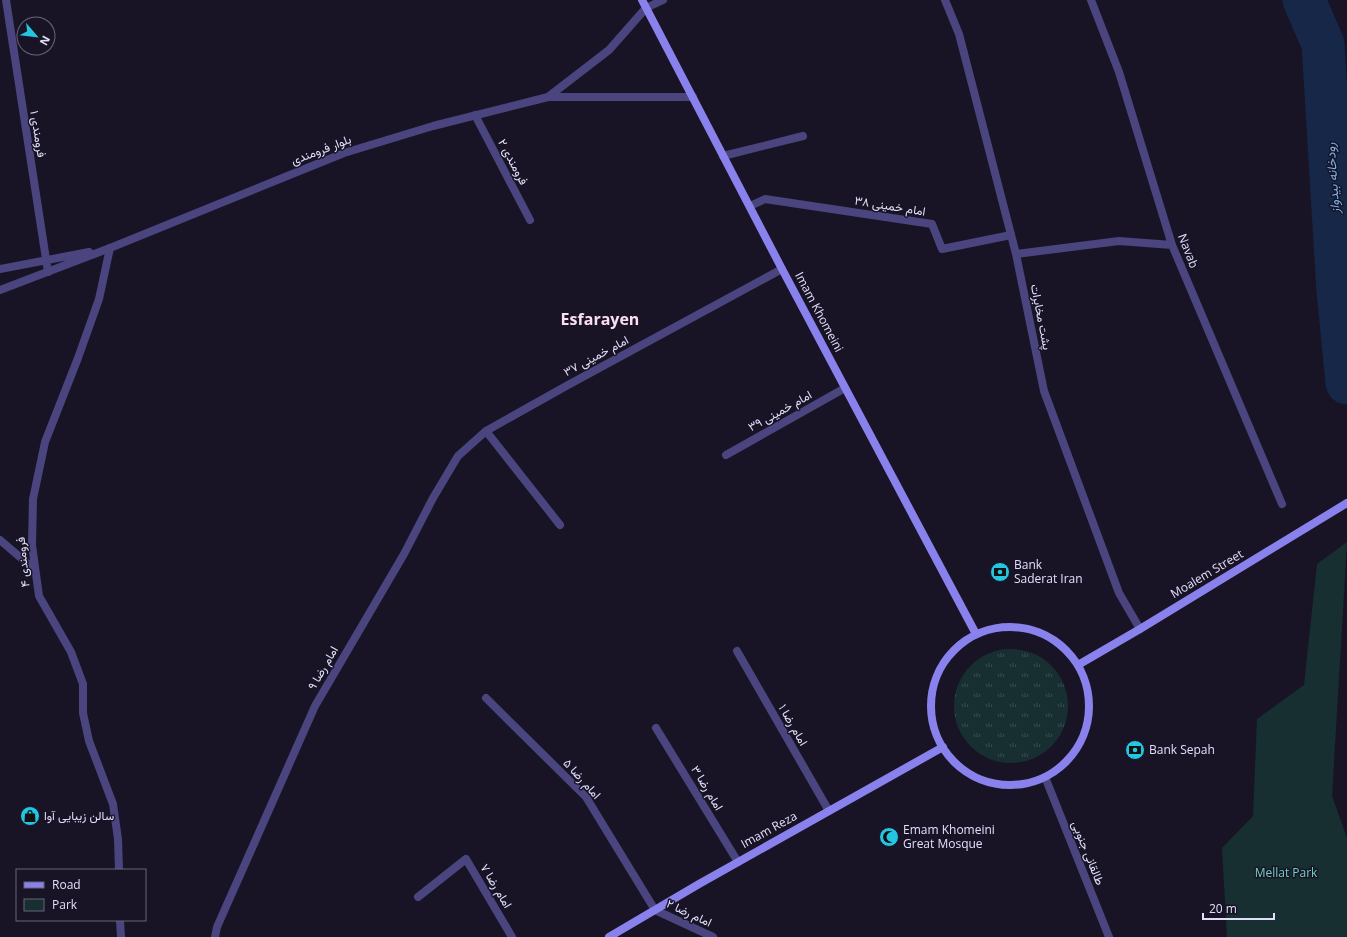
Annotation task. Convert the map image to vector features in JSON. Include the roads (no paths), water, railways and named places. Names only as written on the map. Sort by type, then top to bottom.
[{"type":"main road","name":"Imam Khomeini","points":[[642,0],[782,269],[976,634]]},
{"type":"main road","name":"Moalem Street","points":[[1078,665],[1347,503]]},
{"type":"main road","points":[[1021,627],[1044,634],[1064,647],[1078,665],[1088,689],[1089,715],[1082,740],[1066,762],[1045,777],[1023,784],[999,784],[977,778],[957,765],[942,747],[933,722],[932,696],[939,671],[955,650],[976,634],[998,628],[1021,627]]},
{"type":"main road","name":"Imam Reza","points":[[609,937],[738,862],[942,747]]},
{"type":"street","name":"فرومندی ۱","points":[[6,0],[48,272]]},
{"type":"street","points":[[548,97],[609,50],[646,8],[663,0]]},
{"type":"street","name":"پشت مخابرات","points":[[945,0],[959,34],[1016,254],[1044,391],[1119,593],[1140,629]]},
{"type":"street","name":"Navab","points":[[1091,0],[1119,72],[1172,245],[1282,504]]},
{"type":"street","name":"بلوار فرومندی","points":[[0,290],[110,248],[344,153],[433,126],[548,97]]},
{"type":"street","points":[[548,97],[693,97]]},
{"type":"street","name":"فرومندی ۲","points":[[475,115],[530,220]]},
{"type":"street","points":[[723,156],[803,136]]},
{"type":"street","name":"امام خمینی ۳۸","points":[[750,206],[765,199],[932,224],[942,249],[1011,235]]},
{"type":"street","points":[[1016,254],[1119,241],[1172,245]]},
{"type":"street","name":"بلوار فرومندی","points":[[0,269],[110,248]]},
{"type":"street","name":"فرومندی ۴","points":[[110,248],[99,299],[45,442],[33,500],[32,545],[39,596],[71,652],[83,684],[83,713],[89,741],[113,804],[118,839],[119,869]]},
{"type":"street","name":"امام خمینی ۳۷","points":[[486,431],[782,269]]},
{"type":"street","name":"امام خمینی ۳۹","points":[[726,455],[845,388]]},
{"type":"street","points":[[486,431],[560,525]]},
{"type":"street","name":"امام رضا ۹","points":[[215,937],[217,927],[315,706],[404,554],[433,498],[458,456],[486,431]]},
{"type":"street","points":[[0,540],[35,570]]},
{"type":"street","name":"امام رضا ۱","points":[[737,651],[829,811]]},
{"type":"street","name":"امام رضا ۵","points":[[486,698],[586,797],[654,910]]},
{"type":"street","name":"امام رضا ۳","points":[[656,728],[738,862]]},
{"type":"street","name":"طالقانی جنوبی","points":[[1045,777],[1109,937]]},
{"type":"street","name":"امام رضا ۷","points":[[418,896],[466,859],[512,937]]},
{"type":"street","name":"امام رضا ۲","points":[[654,910],[713,937]]},
{"type":"street","points":[[120,921],[121,937]]},
{"type":"waterway","name":"رودخانه بیدواز","points":[[1304,0],[1323,44],[1338,291],[1347,383]]},
{"type":"place","name":"Bank Saderat Iran","points":[[1000,572]]},
{"type":"place","name":"Bank Sepah","points":[[1135,750]]},
{"type":"place","name":"سالن زیبایی آوا","points":[[30,816]]},
{"type":"place","name":"Emam Khomeini Great Mosque","points":[[889,837]]},
{"type":"district","name":"Esfarayen","points":[[600,319]]},
{"type":"park label","name":"Mellat Park","points":[[1286,873]]}]
